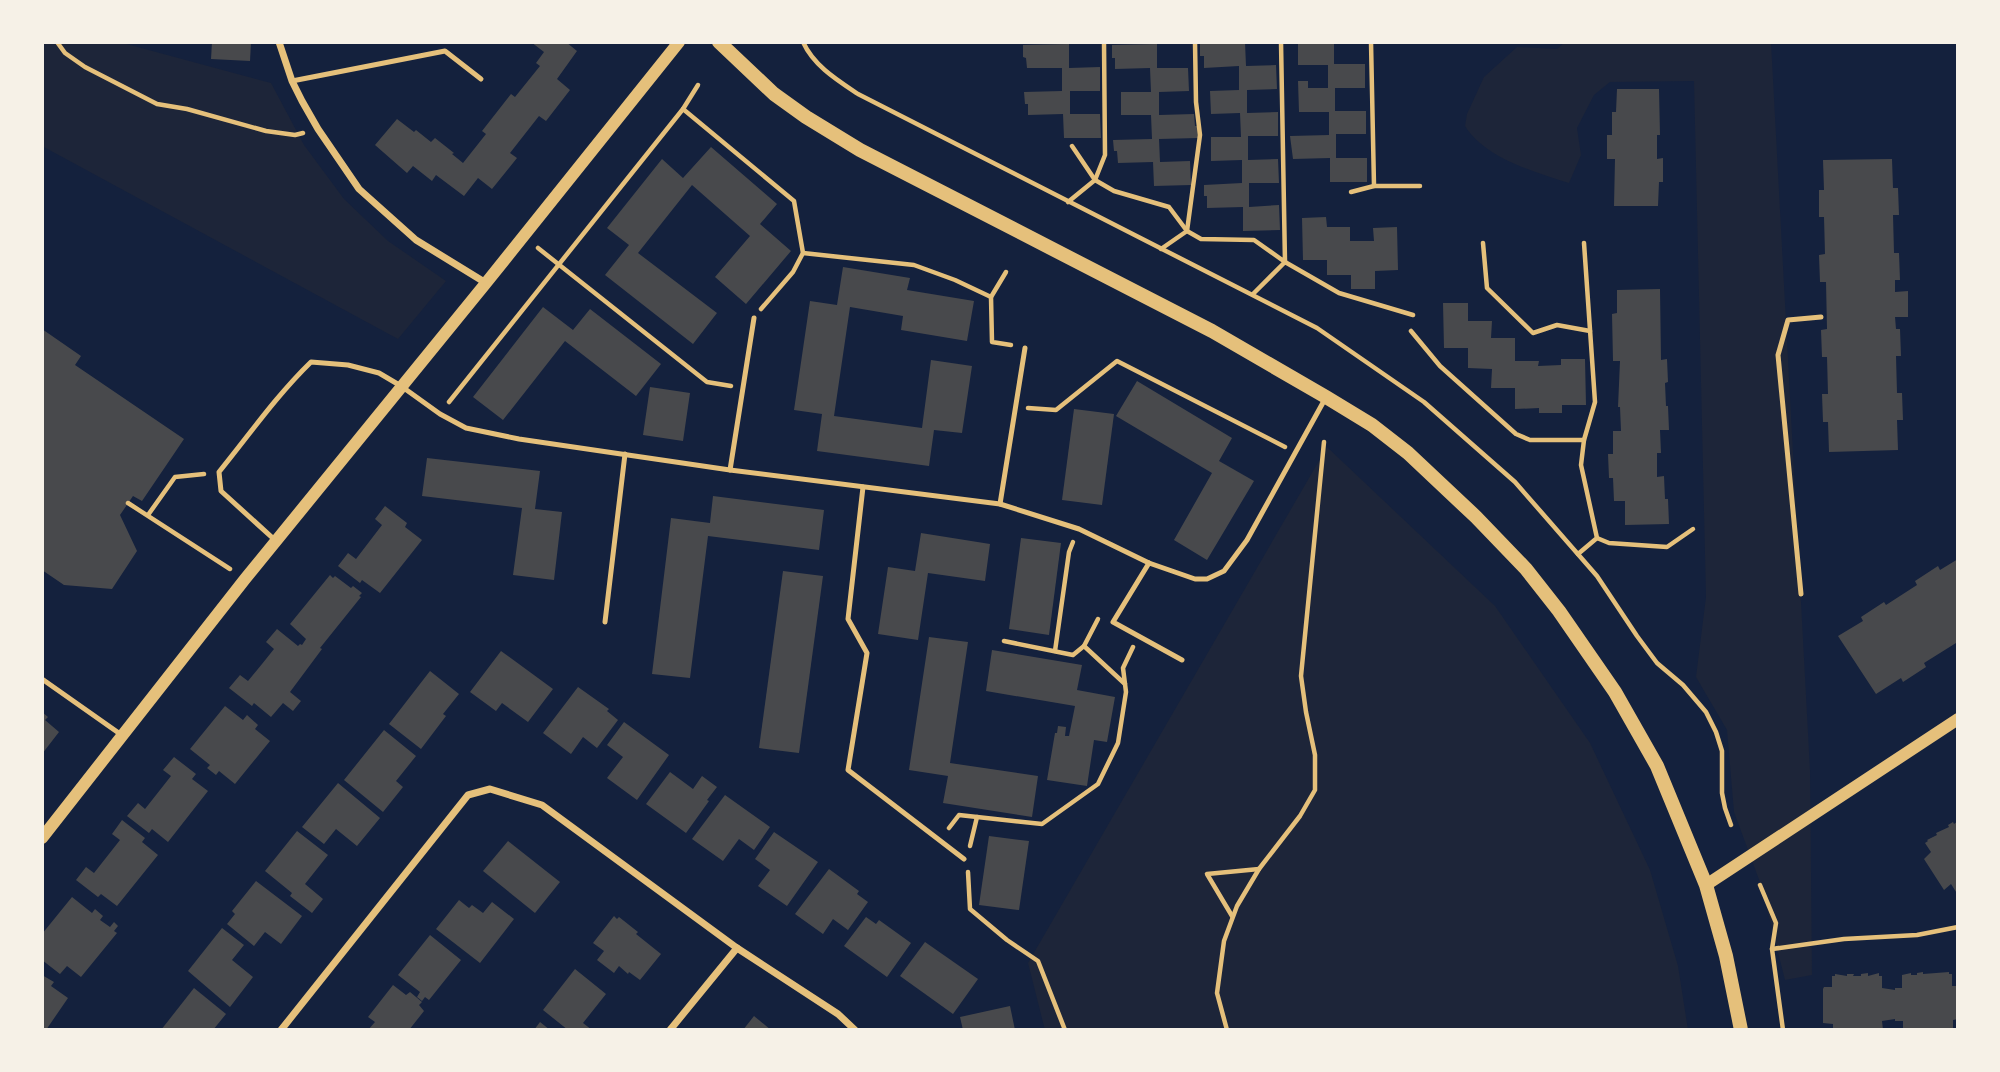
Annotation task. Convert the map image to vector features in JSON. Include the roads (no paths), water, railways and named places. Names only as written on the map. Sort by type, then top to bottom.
[{"type":"main road","points":[[719,42],[774,94],[860,150],[1212,331],[1372,425],[1408,453],[1476,517],[1526,569],[1559,611],[1621,702],[1657,766],[1706,885],[1726,956],[1741,1030]]},
{"type":"street","points":[[279,42],[292,81],[318,130],[359,189],[416,240],[486,283]]},
{"type":"street","points":[[42,838],[275,541],[679,42]]},
{"type":"street","points":[[1706,885],[1958,719]]},
{"type":"street","points":[[281,1030],[468,796],[490,789],[542,805],[737,948],[838,1014],[855,1030]]},
{"type":"street","points":[[670,1030],[737,948]]},
{"type":"lane","points":[[292,81],[445,51],[481,79]]},
{"type":"lane","points":[[1801,594],[1778,355],[1788,320],[1821,317]]},
{"type":"lane","points":[[730,470],[754,318]]},
{"type":"lane","points":[[1000,504],[1025,348]]},
{"type":"lane","points":[[275,541],[221,491],[219,472],[288,384],[311,362],[348,365],[379,373],[466,428],[519,439],[730,470],[1000,504],[1079,528],[1149,564],[1195,579],[1207,579],[1224,571],[1247,540],[1326,397]]},
{"type":"lane","points":[[604,622],[625,454]]},
{"type":"lane","points":[[863,487],[848,619],[867,653],[848,770],[966,860]]},
{"type":"lane","points":[[1149,564],[1113,622],[1182,660]]},
{"type":"lane","points":[[42,679],[123,736]]}]
